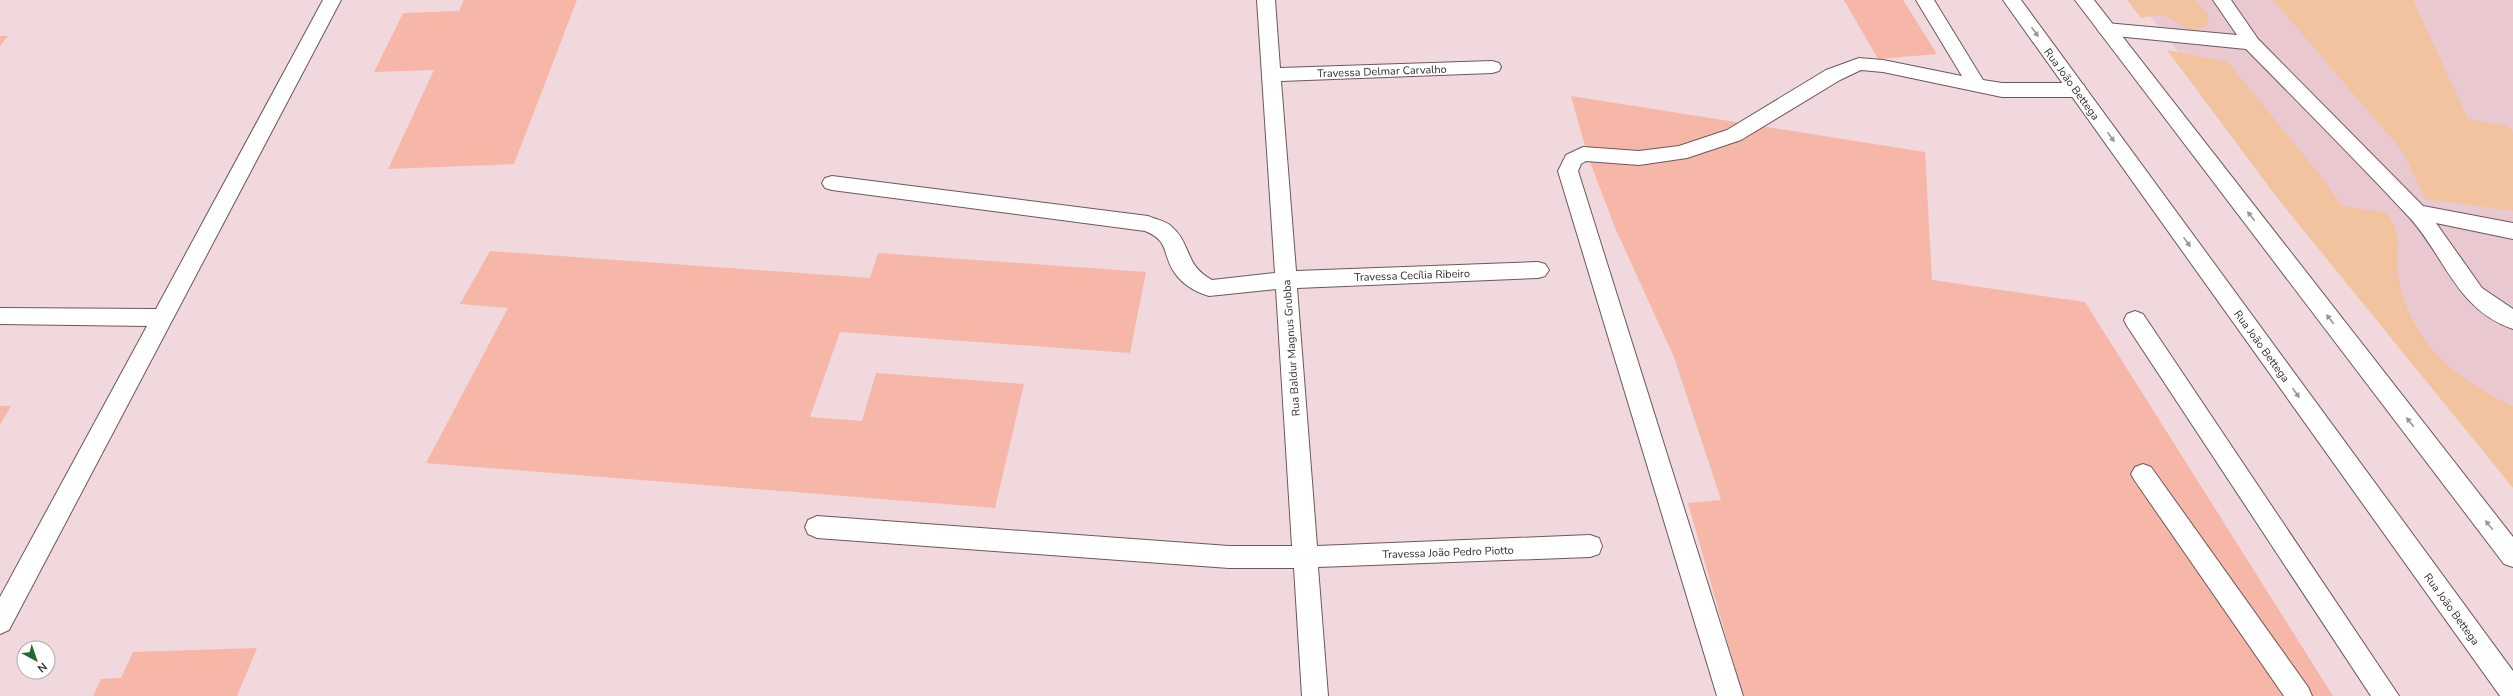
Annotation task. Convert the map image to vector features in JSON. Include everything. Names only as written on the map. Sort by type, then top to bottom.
[{"type":"street","points":[[0,622],[332,0]]},
{"type":"street","name":"Rua Baldur Magnus Grubba","points":[[1266,0],[1315,696]]},
{"type":"street","points":[[1925,0],[1977,86]]},
{"type":"street","name":"Rua João Bettega","points":[[2012,0],[2513,692]]},
{"type":"street","points":[[2084,0],[2513,556]]},
{"type":"street","points":[[2222,0],[2250,43],[2418,212],[2474,294],[2513,320]]},
{"type":"street","points":[[2106,29],[2250,43]]},
{"type":"street","points":[[1730,696],[1568,171],[1573,160],[1583,154],[1639,158],[1680,153],[1734,135],[1833,75],[1859,64],[1883,66],[2002,90],[2077,90]]},
{"type":"street","name":"Travessa Delmar Carvalho","points":[[1271,74],[1492,67]]},
{"type":"street","name":"Travessa Cecília Ribeiro","points":[[832,183],[1148,224],[1163,230],[1174,242],[1182,267],[1196,281],[1209,288],[1286,280],[1538,270]]},
{"type":"street","points":[[2418,212],[2513,231]]},
{"type":"street","points":[[0,316],[163,318]]},
{"type":"street","points":[[2135,320],[2386,696]]},
{"type":"street","points":[[2143,474],[2299,696]]},
{"type":"street","name":"Travessa João Pedro Piotto","points":[[817,527],[1229,557],[1306,557],[1590,546]]},
{"type":"shaded area","points":[[2127,0],[2196,0],[2209,16],[2207,25],[2200,29],[2194,30],[2184,27],[2163,16],[2141,18]]},
{"type":"shaded area","points":[[2137,0],[2513,0],[2513,470],[2164,34]]},
{"type":"shaded area","points":[[2273,0],[2413,0],[2468,119],[2509,126],[2513,134],[2513,211],[2425,199],[2403,152]]},
{"type":"shaded area","points":[[2167,50],[2228,62],[2319,174],[2342,206],[2388,213],[2397,235],[2398,275],[2404,298],[2412,319],[2424,338],[2438,355],[2472,384],[2513,406],[2513,488],[2278,199]]},
{"type":"building","points":[[464,0],[577,0],[514,164],[388,169],[434,70],[374,72],[403,13],[459,11]]},
{"type":"building","points":[[1844,0],[1903,0],[1937,54],[1878,59]]},
{"type":"building","points":[[0,36],[8,36],[0,46]]},
{"type":"building","points":[[1571,96],[1925,152],[1932,280],[2085,302],[2333,696],[1743,696],[1688,503],[1721,500],[1674,357],[1616,230],[1588,157]]},
{"type":"building","points":[[490,251],[870,278],[878,253],[1146,272],[1130,353],[840,332],[810,417],[862,421],[876,373],[1024,384],[995,508],[426,463],[508,308],[460,304]]},
{"type":"building","points":[[0,406],[11,406],[0,425]]},
{"type":"building","points":[[257,648],[237,696],[93,696],[101,679],[121,678],[133,652]]}]
